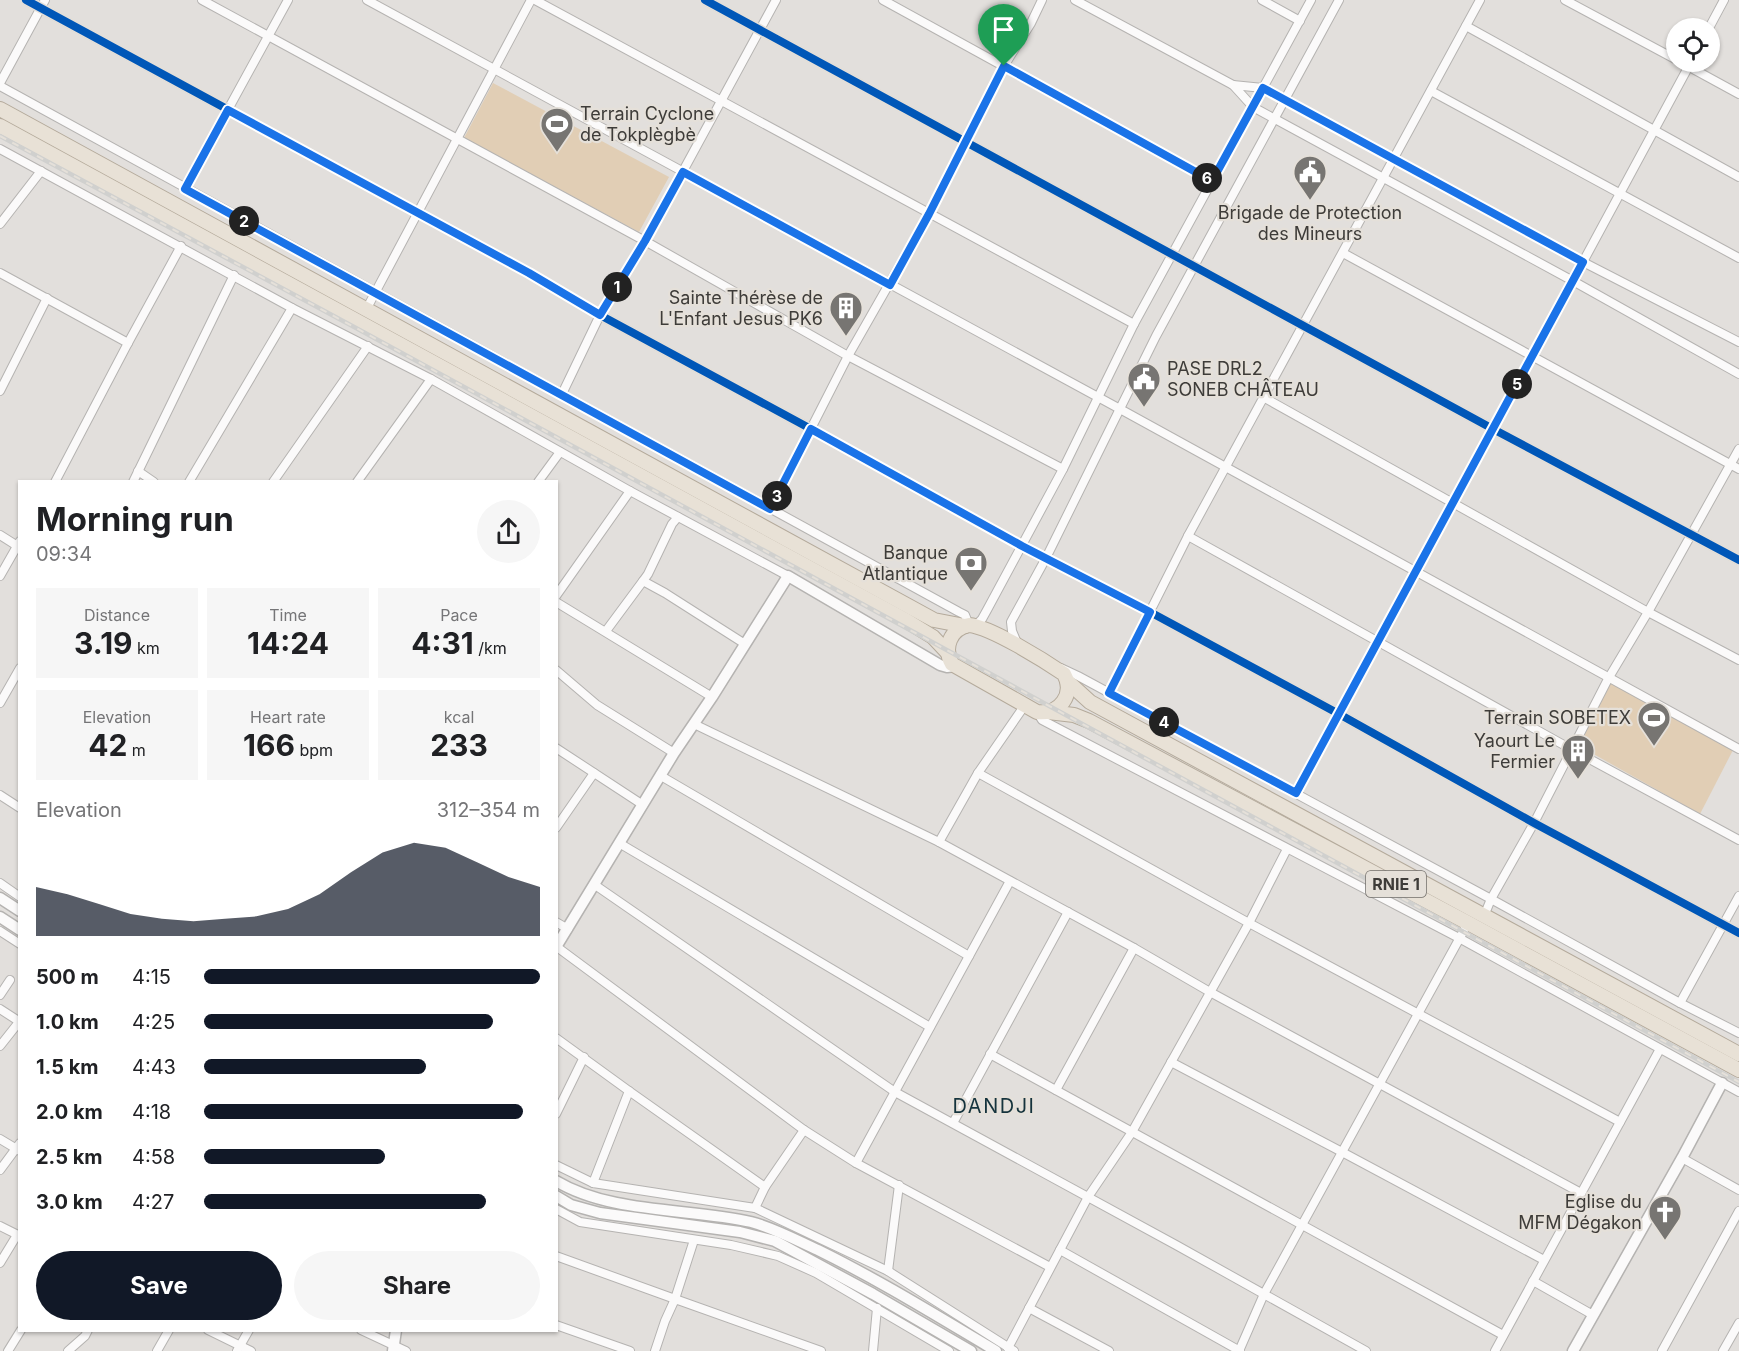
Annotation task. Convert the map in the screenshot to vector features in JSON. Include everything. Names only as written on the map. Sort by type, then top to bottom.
[{"type":"highway","name":"RNIE 1","points":[[0,108],[934,620],[984,629],[1020,648],[1064,675],[1067,681],[1095,705],[1739,1054]]},
{"type":"highway","points":[[0,126],[926,632],[948,653]]},
{"type":"highway","points":[[955,666],[950,661],[947,648],[955,631],[970,626]]},
{"type":"highway","name":"RNIE 1","points":[[955,666],[1024,705],[1043,712],[1074,715],[1089,721],[1468,922],[1739,1070]]},
{"type":"highway","points":[[1043,712],[1060,706],[1064,701],[1068,692],[1067,681]]},
{"type":"street","points":[[26,0],[42,4],[228,110],[529,273],[600,315],[1739,933]]},
{"type":"street","points":[[202,0],[645,241],[848,356],[1062,469]]},
{"type":"street","points":[[185,189],[288,0]]},
{"type":"street","points":[[367,0],[1120,409],[1739,749]]},
{"type":"street","points":[[367,308],[533,0],[1134,324]]},
{"type":"street","points":[[705,0],[1493,429],[1739,560]]},
{"type":"street","points":[[562,394],[600,315],[645,241],[776,0]]},
{"type":"street","points":[[883,0],[1212,181]]},
{"type":"street","points":[[770,509],[848,356],[929,214],[1004,66],[1031,24],[1042,0]]},
{"type":"street","points":[[1075,0],[1233,85],[1253,106],[1274,118],[1739,374]]},
{"type":"street","points":[[1262,0],[1300,21]]},
{"type":"street","points":[[42,4],[0,84],[185,189],[965,615],[970,626],[982,619],[1022,546],[1134,324],[1311,0]]},
{"type":"street","points":[[1020,648],[1012,631],[1011,622],[1046,558],[1156,336],[1339,0]]},
{"type":"street","points":[[1109,693],[1188,536],[1480,0]]},
{"type":"street","points":[[1565,0],[1666,55]]},
{"type":"street","points":[[1714,18],[1724,0]]},
{"type":"street","points":[[1466,26],[1739,177]]},
{"type":"street","points":[[1296,793],[1685,72]]},
{"type":"street","points":[[1702,72],[1739,94]]},
{"type":"street","points":[[1233,85],[1263,88],[1285,99],[1583,262],[1739,342]]},
{"type":"street","points":[[1431,91],[1739,258]]},
{"type":"street","points":[[0,149],[292,308],[431,379],[630,491],[788,576],[940,665],[955,666]]},
{"type":"street","points":[[0,224],[41,171]]},
{"type":"street","points":[[56,480],[181,246]]},
{"type":"street","points":[[1342,253],[1735,467]]},
{"type":"street","points":[[0,273],[128,342]]},
{"type":"street","points":[[134,480],[234,275]]},
{"type":"street","points":[[0,391],[47,298]]},
{"type":"street","points":[[190,480],[292,308]]},
{"type":"street","points":[[351,337],[359,321]]},
{"type":"street","points":[[274,480],[368,346]]},
{"type":"street","points":[[358,480],[431,379]]},
{"type":"street","points":[[1263,397],[1648,612],[1739,660]]},
{"type":"street","points":[[1484,916],[1491,898],[1534,823],[1608,679],[1648,612],[1690,534],[1735,467],[1739,450]]},
{"type":"street","points":[[539,480],[560,452]]},
{"type":"street","points":[[138,471],[151,480]]},
{"type":"street","points":[[558,593],[630,491]]},
{"type":"street","points":[[606,632],[648,574],[672,524],[678,517]]},
{"type":"street","points":[[0,535],[18,544]]},
{"type":"street","points":[[1188,536],[1739,840]]},
{"type":"street","points":[[0,576],[18,546]]},
{"type":"street","points":[[558,945],[674,753],[788,576]]},
{"type":"street","points":[[643,581],[666,593],[745,644]]},
{"type":"street","points":[[558,603],[712,697]]},
{"type":"street","points":[[1053,667],[1078,676],[1739,1033]]},
{"type":"street","points":[[0,703],[18,672]]},
{"type":"street","points":[[558,672],[597,705],[674,753]]},
{"type":"street","points":[[939,842],[978,773],[1024,705]]},
{"type":"street","points":[[1043,712],[1042,720],[1459,938],[1739,1092]]},
{"type":"street","points":[[694,724],[939,842],[1581,1193]]},
{"type":"street","points":[[558,748],[643,805]]},
{"type":"street","points":[[558,825],[594,772]]},
{"type":"street","points":[[978,773],[1620,1122]]},
{"type":"street","points":[[661,776],[969,956]]},
{"type":"street","points":[[0,795],[18,807]]},
{"type":"street","points":[[619,843],[930,1028]]},
{"type":"street","points":[[558,1167],[593,1183],[755,1208],[888,1271],[1011,1349],[1029,1308],[1088,1197],[1132,1132],[1287,849]]},
{"type":"street","points":[[856,1163],[1010,881]]},
{"type":"street","points":[[0,884],[18,896]]},
{"type":"street","points":[[595,885],[895,1092],[1366,1351]]},
{"type":"street","points":[[1680,1003],[1739,896]]},
{"type":"street","points":[[0,898],[18,910]]},
{"type":"street","points":[[953,1123],[1068,912]]},
{"type":"street","points":[[0,917],[18,929]]},
{"type":"street","points":[[1060,1250],[1239,1351],[1264,1294],[1468,922]]},
{"type":"street","points":[[558,923],[568,929]]},
{"type":"street","points":[[0,931],[18,943]]},
{"type":"street","points":[[558,948],[804,1130],[856,1163],[1050,1267]]},
{"type":"street","points":[[1056,1090],[1134,948]]},
{"type":"street","points":[[0,995],[10,980]]},
{"type":"street","points":[[0,1009],[18,1021]]},
{"type":"street","points":[[0,1046],[18,1023]]},
{"type":"street","points":[[558,1039],[765,1187]]},
{"type":"street","points":[[1495,1351],[1660,1049]]},
{"type":"street","points":[[990,1054],[1503,1335]]},
{"type":"street","points":[[558,1110],[584,1057]]},
{"type":"street","points":[[1171,1062],[1544,1260]]},
{"type":"street","points":[[1573,1351],[1722,1083]]},
{"type":"street","points":[[593,1183],[629,1091]]},
{"type":"street","points":[[755,1208],[765,1187],[804,1130]]},
{"type":"street","points":[[0,1139],[18,1148],[0,1170]]},
{"type":"street","points":[[1682,1158],[1739,1190]]},
{"type":"street","points":[[558,1182],[572,1190],[605,1201],[752,1222],[842,1262],[996,1351]]},
{"type":"street","points":[[888,1271],[899,1185]]},
{"type":"street","points":[[558,1197],[571,1205],[600,1213],[741,1232],[775,1241],[971,1351]]},
{"type":"street","points":[[558,1210],[580,1222],[731,1245],[778,1256],[816,1273],[949,1351]]},
{"type":"street","points":[[1662,1351],[1739,1211]]},
{"type":"street","points":[[0,1226],[18,1235],[0,1263]]},
{"type":"street","points":[[655,1351],[694,1240]]},
{"type":"street","points":[[558,1257],[821,1351]]},
{"type":"street","points":[[1533,1281],[1593,1315]]},
{"type":"street","points":[[873,1351],[877,1308]]},
{"type":"street","points":[[1029,1308],[1108,1351]]},
{"type":"street","points":[[1723,1351],[1739,1323]]},
{"type":"street","points":[[558,1325],[630,1351]]},
{"type":"street","points":[[8,1351],[20,1332]]},
{"type":"street","points":[[69,1351],[87,1332]]},
{"type":"street","points":[[157,1351],[168,1332]]},
{"type":"street","points":[[211,1332],[238,1349],[251,1351]]},
{"type":"street","points":[[238,1349],[248,1332]]},
{"type":"street","points":[[364,1332],[393,1349],[405,1351]]},
{"type":"street","points":[[393,1349],[396,1332]]},
{"type":"shaded area","name":"Terrain Cyclone de Tokplègbè","points":[[493,83],[669,177],[639,232],[464,138]]},
{"type":"shaded area","name":"Terrain SOBETEX","points":[[1609,679],[1733,750],[1700,814],[1574,743]]},
{"type":"railway","points":[[0,136],[1739,1082]]},
{"type":"cycle path","points":[[26,0],[529,273],[600,315],[1022,546],[1339,714],[1534,823],[1739,933]]},
{"type":"cycle path","points":[[705,0],[1493,429],[1739,560]]},
{"type":"place","name":"Terrain Cyclone de Tokplègbè","points":[[557,153]]},
{"type":"place","name":"Brigade de Protection des Mineurs","points":[[1310,201]]},
{"type":"place","name":"Sainte Thérèse de L'Enfant Jesus PK6","points":[[846,337]]},
{"type":"place","name":"PASE DRL2 SONEB CHÂTEAU","points":[[1144,408]]},
{"type":"place","name":"Banque Atlantique","points":[[971,592]]},
{"type":"place","name":"Terrain SOBETEX","points":[[1654,747]]},
{"type":"place","name":"Yaourt Le Fermier","points":[[1578,780]]},
{"type":"place","name":"Eglise du MFM Dégakon","points":[[1665,1241]]},
{"type":"district","name":"DANDJI","points":[[994,1106]]},
{"type":"route","points":[[1004,66],[1212,181],[1263,88],[1583,262],[1296,793],[1109,693],[1150,612],[1022,546],[811,429],[770,509],[185,189],[228,110],[529,273],[600,315],[683,172],[890,285],[929,214],[1004,66]]}]
